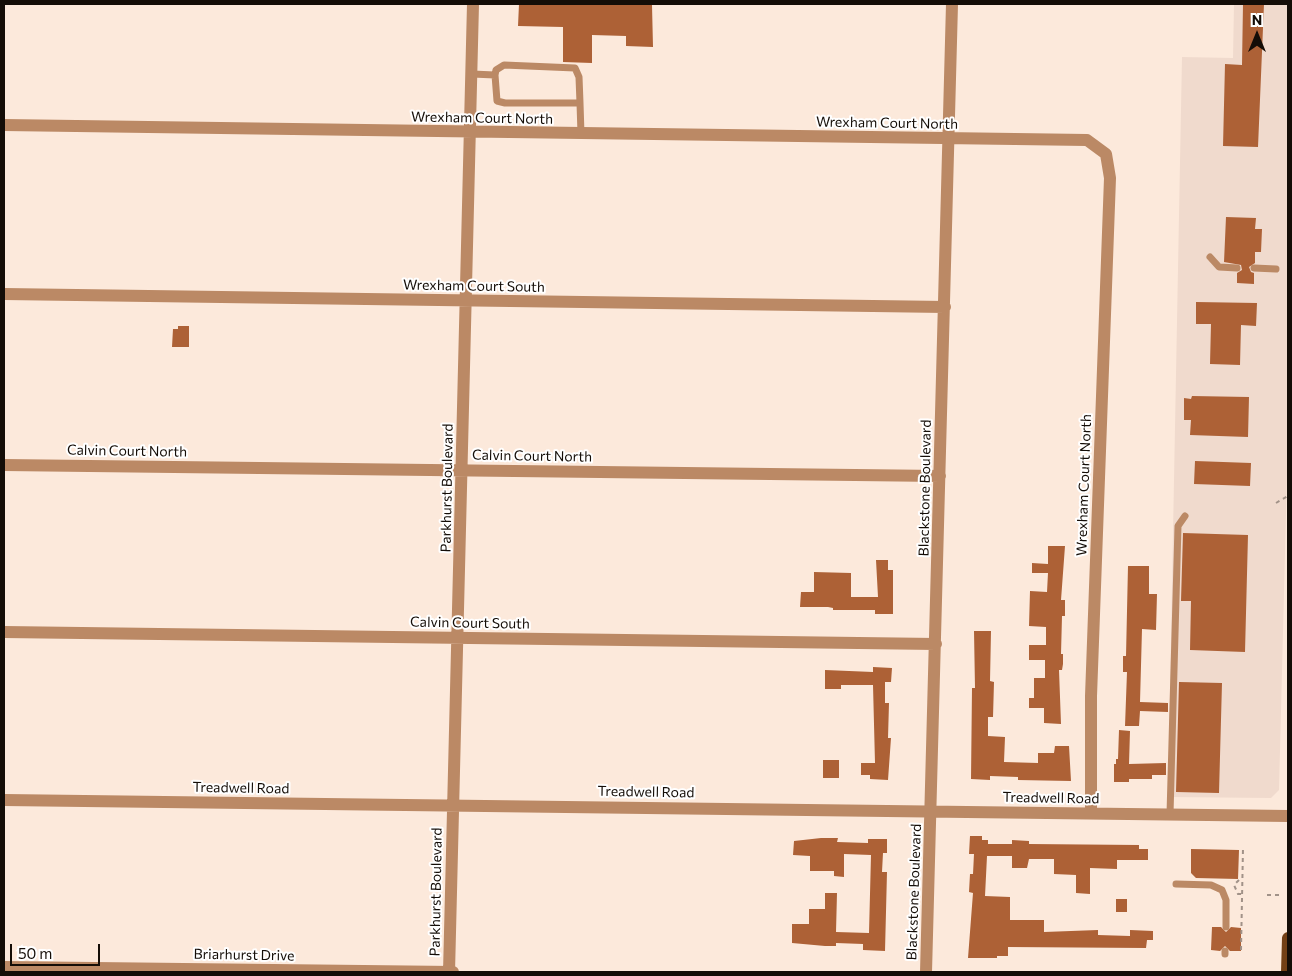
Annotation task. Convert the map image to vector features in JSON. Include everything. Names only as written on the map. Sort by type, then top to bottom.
[{"type":"main road","points":[[1287,972],[1288,938]]},
{"type":"street","name":"Parkhurst Boulevard","points":[[449,972],[463,470],[473,4]]},
{"type":"street","name":"Blackstone Boulevard","points":[[926,972],[932,811],[952,4]]},
{"type":"street","name":"Wrexham Court North","points":[[4,125],[949,140],[1087,140],[1106,154],[1110,178],[1091,696],[1091,813]]},
{"type":"street","name":"Wrexham Court South","points":[[4,294],[945,307]]},
{"type":"street","name":"Calvin Court North","points":[[4,465],[940,476]]},
{"type":"street","name":"Calvin Court South","points":[[4,632],[936,644]]},
{"type":"street","name":"Treadwell Road","points":[[4,800],[1288,816]]},
{"type":"street","name":"Briarhurst Drive","points":[[4,967],[92,970],[453,972]]},
{"type":"lane","points":[[580,102],[505,103],[497,101],[496,70],[504,65],[575,68],[579,77],[582,134]]},
{"type":"lane","points":[[472,74],[495,75]]},
{"type":"lane","points":[[1210,257],[1219,267],[1237,268]]},
{"type":"lane","points":[[1254,268],[1276,269]]},
{"type":"lane","points":[[1170,814],[1178,526],[1185,516]]},
{"type":"lane","points":[[1176,884],[1211,885],[1222,890],[1226,900],[1226,927]]},
{"type":"path","points":[[1276,503],[1288,496]]},
{"type":"path","points":[[1241,950],[1243,848]]},
{"type":"path","points":[[1243,882],[1239,880],[1234,885],[1238,894],[1243,894]]},
{"type":"path","points":[[1268,895],[1279,895]]},
{"type":"shaded area","points":[[1234,4],[1288,4],[1288,434],[1279,790],[1271,798],[1168,797],[1182,57],[1233,58]]},
{"type":"building","points":[[519,4],[652,5],[653,47],[626,46],[626,36],[592,35],[592,63],[563,62],[563,27],[518,26]]},
{"type":"building","points":[[1243,4],[1264,4],[1258,147],[1223,146],[1225,64],[1242,65]]},
{"type":"building","points":[[1226,217],[1256,218],[1255,229],[1262,229],[1261,252],[1255,252],[1255,263],[1249,267],[1251,272],[1254,273],[1254,284],[1237,283],[1237,273],[1242,270],[1241,265],[1224,262]]},
{"type":"building","points":[[1196,302],[1257,303],[1256,326],[1241,325],[1240,365],[1210,364],[1211,324],[1196,324]]},
{"type":"building","points":[[178,326],[189,326],[189,347],[172,347],[173,329],[178,329]]},
{"type":"building","points":[[1192,396],[1249,397],[1248,437],[1190,435],[1191,420],[1184,420],[1184,398],[1191,399]]},
{"type":"building","points":[[1195,461],[1251,463],[1250,486],[1194,484]]},
{"type":"building","points":[[1183,533],[1248,535],[1245,652],[1190,650],[1191,601],[1181,601]]},
{"type":"building","points":[[1048,546],[1065,546],[1061,600],[1065,600],[1065,616],[1062,616],[1061,654],[1063,654],[1063,664],[1062,670],[1059,670],[1061,724],[1044,723],[1044,708],[1029,708],[1029,698],[1034,698],[1034,678],[1045,678],[1045,660],[1029,660],[1029,645],[1046,645],[1046,627],[1029,626],[1030,591],[1047,592],[1048,573],[1032,573],[1032,563],[1048,564]]},
{"type":"building","points":[[876,560],[888,560],[888,570],[893,570],[893,614],[875,614],[875,610],[833,610],[833,608],[828,607],[800,607],[801,592],[814,592],[814,572],[851,573],[851,597],[878,597]]},
{"type":"building","points":[[1128,566],[1149,566],[1149,594],[1157,594],[1156,630],[1142,629],[1140,702],[1168,703],[1168,712],[1140,711],[1139,726],[1125,726],[1127,672],[1123,672],[1123,656],[1126,656]]},
{"type":"building","points":[[974,631],[991,631],[990,681],[994,682],[993,717],[988,717],[988,736],[1005,737],[1004,762],[1038,763],[1038,753],[1054,753],[1055,746],[1069,746],[1071,781],[1018,780],[1018,777],[990,776],[990,780],[971,779],[972,688],[975,688]]},
{"type":"building","points":[[873,667],[892,668],[891,682],[885,682],[885,703],[889,703],[888,738],[891,738],[888,780],[870,779],[870,775],[861,775],[861,763],[875,763],[873,685],[841,685],[841,689],[825,689],[825,670],[873,672]]},
{"type":"building","points":[[1179,682],[1222,683],[1219,793],[1176,792]]},
{"type":"building","points":[[1119,730],[1130,731],[1129,764],[1166,763],[1166,775],[1152,775],[1152,779],[1129,779],[1129,782],[1114,782],[1114,764],[1116,764],[1116,759],[1118,759]]},
{"type":"building","points":[[823,760],[839,760],[839,778],[823,778]]},
{"type":"building","points":[[970,836],[982,836],[982,840],[988,840],[988,844],[1012,844],[1012,840],[1029,841],[1029,844],[1139,845],[1139,849],[1148,849],[1148,860],[1117,860],[1117,869],[1090,868],[1090,894],[1076,893],[1076,875],[1054,874],[1054,859],[1029,859],[1027,868],[1012,868],[1012,856],[987,856],[985,896],[1010,897],[1010,920],[1044,920],[1044,932],[1098,930],[1098,935],[1130,936],[1130,930],[1153,931],[1153,940],[1147,940],[1146,948],[1008,947],[1008,956],[968,958],[973,893],[969,892],[970,874],[973,874],[974,854],[969,854]]},
{"type":"building","points":[[838,838],[837,842],[868,843],[868,839],[887,839],[887,853],[883,853],[882,872],[887,872],[885,951],[863,950],[863,944],[836,943],[836,946],[825,946],[792,943],[792,924],[809,924],[809,909],[825,909],[825,893],[837,893],[836,932],[869,933],[871,855],[844,854],[844,877],[834,876],[834,871],[810,871],[810,856],[793,855],[794,841]]},
{"type":"building","points":[[1191,849],[1239,850],[1238,879],[1196,878],[1191,873]]},
{"type":"building","points":[[1116,899],[1127,899],[1127,912],[1116,912]]},
{"type":"building","points":[[1212,927],[1221,927],[1226,932],[1231,927],[1241,928],[1241,951],[1230,951],[1225,946],[1220,951],[1211,950]]}]
